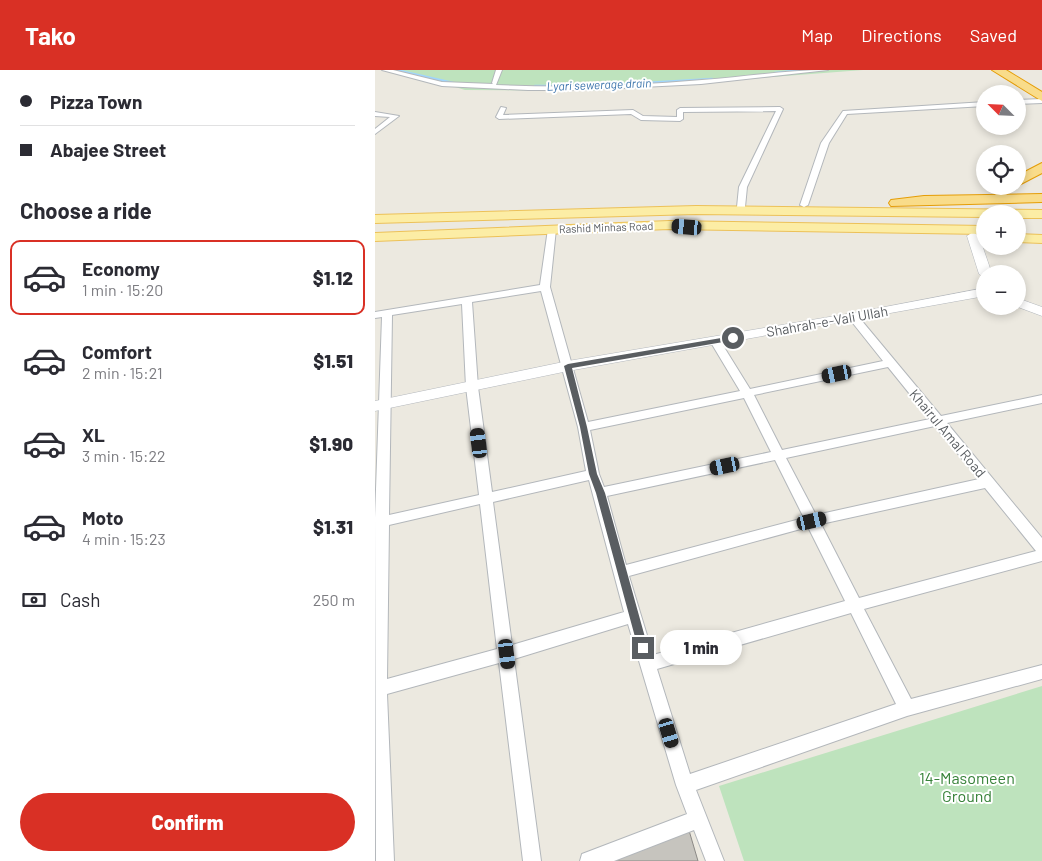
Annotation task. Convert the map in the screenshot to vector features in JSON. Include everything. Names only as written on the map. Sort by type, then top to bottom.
[{"type":"highway","points":[[1003,73],[1042,99]]},
{"type":"highway","points":[[1026,177],[1042,168]]},
{"type":"highway","points":[[975,201],[988,195]]},
{"type":"highway","points":[[896,204],[924,200],[975,201],[1042,198]]},
{"type":"main road","points":[[696,210],[804,205],[1042,206]]},
{"type":"main road","name":"Rashid Minhas Road","points":[[375,219],[696,210],[952,212]]},
{"type":"main road","points":[[952,212],[1042,214]]},
{"type":"main road","points":[[669,225],[779,235],[976,234]]},
{"type":"main road","name":"Rashid Minhas Road","points":[[375,237],[669,225],[957,229],[976,233]]},
{"type":"main road","points":[[1026,230],[1042,230]]},
{"type":"main road","points":[[1026,238],[1042,238]]},
{"type":"street","points":[[385,70],[442,84],[528,88],[584,88],[701,82],[825,70]]},
{"type":"street","points":[[495,83],[499,70]]},
{"type":"street","points":[[1026,101],[1042,99]]},
{"type":"street","points":[[741,207],[743,187],[783,100]]},
{"type":"street","points":[[804,205],[825,144],[845,112],[976,105]]},
{"type":"street","points":[[503,108],[499,117],[633,112],[641,118],[651,119],[680,119],[680,110],[780,109]]},
{"type":"street","points":[[375,114],[396,116],[375,132]]},
{"type":"street","points":[[552,229],[545,287],[584,427],[593,474],[600,493],[633,616],[685,784],[715,861]]},
{"type":"street","points":[[375,315],[545,287]]},
{"type":"street","name":"Shahrah-e-Vali Ullah","points":[[380,405],[568,366],[976,294]]},
{"type":"street","points":[[467,300],[472,387],[533,861]]},
{"type":"street","points":[[1026,306],[1042,312]]},
{"type":"street","points":[[385,861],[377,689],[380,405],[387,313]]},
{"type":"street","name":"Khairul Amal Road","points":[[853,317],[1042,548]]},
{"type":"street","points":[[715,341],[747,393],[907,708]]},
{"type":"street","points":[[584,427],[891,363]]},
{"type":"street","points":[[600,493],[1042,399]]},
{"type":"street","points":[[379,522],[593,474]]},
{"type":"street","points":[[622,572],[812,521],[989,482]]},
{"type":"street","points":[[648,664],[855,605],[1042,555]]},
{"type":"street","points":[[377,689],[507,654],[633,616]]},
{"type":"street","points":[[685,784],[907,708],[1042,672]]},
{"type":"street","points":[[589,861],[699,819]]},
{"type":"green space","points":[[401,70],[863,70],[591,91],[465,90]]},
{"type":"green space","name":"14-Masomeen Ground","points":[[1042,686],[1042,861],[744,861],[719,786]]},
{"type":"building","points":[[688,827],[698,861],[586,861]]},
{"type":"waterway","name":"Lyari sewerage drain","points":[[396,70],[453,83]]},
{"type":"waterway","name":"Lyari sewerage drain","points":[[775,73],[803,70]]},
{"type":"waterway","name":"Lyari sewerage drain","points":[[535,86],[595,86],[712,79]]},
{"type":"route","points":[[643,648],[593,474],[584,427],[568,366],[733,338]]}]
